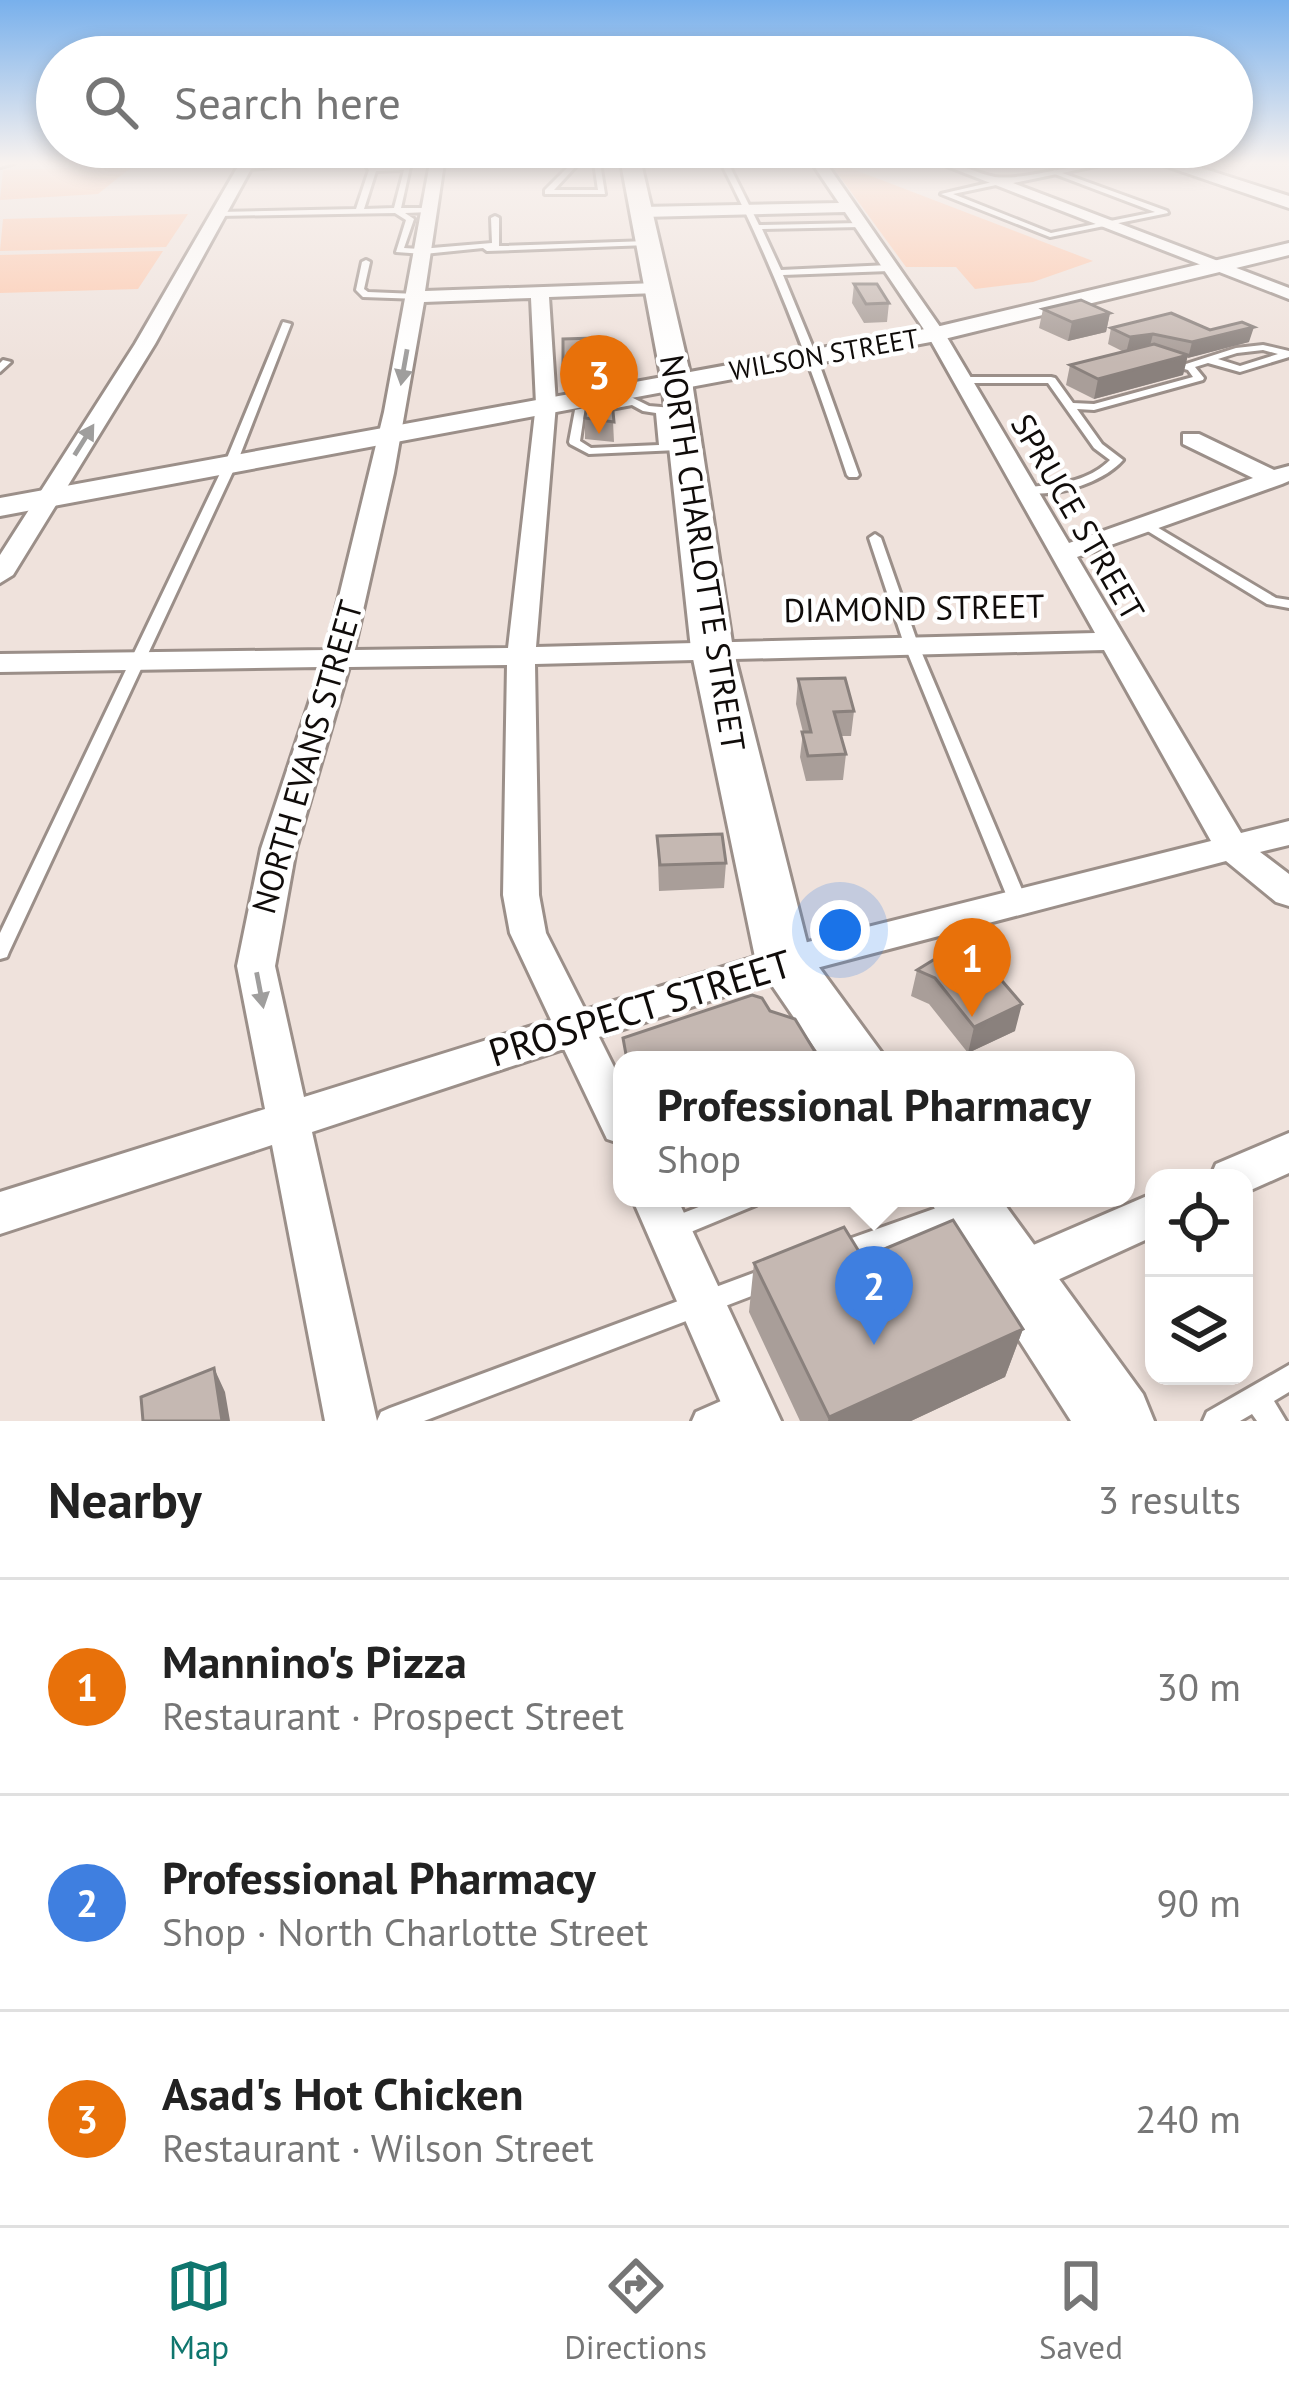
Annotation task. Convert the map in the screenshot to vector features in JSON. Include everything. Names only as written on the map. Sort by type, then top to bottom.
[{"type":"main road","name":"NORTH CHARLOTTE STREET","points":[[645,229],[712,649],[784,962],[850,1051]]},
{"type":"main road","points":[[968,1207],[1018,1275],[1101,1412]]},
{"type":"street","points":[[0,575],[145,344],[209,229]]},
{"type":"street","name":"NORTH EVANS STREET","points":[[351,1421],[256,966],[261,914],[338,658],[392,432],[427,229]]},
{"type":"street","name":"SPRUCE STREET","points":[[862,229],[936,334],[1234,849],[1289,893]]},
{"type":"street","points":[[1121,229],[1289,294]]},
{"type":"street","name":"WILSON STREET","points":[[0,507],[392,432],[626,397],[674,420],[813,357],[936,334],[1289,248]]},
{"type":"street","points":[[417,297],[657,288]]},
{"type":"street","points":[[540,293],[564,406],[520,656],[521,895],[528,933],[613,1106]]},
{"type":"street","points":[[1191,439],[1281,476]]},
{"type":"street","name":"DIAMOND STREET","points":[[1061,554],[1281,476]]},
{"type":"street","name":"DIAMOND STREET","points":[[0,663],[520,656],[1109,640]]},
{"type":"street","name":"PROSPECT STREET","points":[[0,1213],[784,962],[1289,833]]},
{"type":"street","points":[[1252,1169],[1289,1152]]},
{"type":"street","points":[[662,1214],[701,1303],[735,1415]]},
{"type":"street","points":[[1018,1275],[1145,1218]]},
{"type":"lane","points":[[406,229],[399,250],[487,249],[635,229]]},
{"type":"lane","points":[[487,249],[496,245],[495,229]]},
{"type":"lane","points":[[759,229],[813,357],[853,475]]},
{"type":"lane","points":[[1031,229],[1072,234],[1092,229]]},
{"type":"lane","points":[[367,262],[360,290],[367,295],[417,297]]},
{"type":"lane","points":[[777,273],[889,268]]},
{"type":"lane","points":[[0,952],[231,463],[286,324]]},
{"type":"lane","points":[[1185,367],[1209,360],[1266,346],[1287,354],[1240,369],[1209,360]]},
{"type":"lane","points":[[1068,406],[1094,406],[1199,378],[1185,367],[1156,359]]},
{"type":"lane","points":[[962,380],[1051,380],[1070,374]]},
{"type":"lane","points":[[1024,490],[1050,490],[1117,464],[1051,380]]},
{"type":"lane","points":[[564,406],[580,450],[674,420]]},
{"type":"lane","points":[[1145,524],[1272,601],[1289,604]]},
{"type":"lane","points":[[875,538],[910,644],[1017,899]]},
{"type":"lane","points":[[662,1214],[700,1207]]},
{"type":"lane","points":[[390,1421],[951,1207]]},
{"type":"lane","points":[[1216,1421],[1289,1378]]},
{"type":"lane","points":[[1255,1398],[1273,1421]]},
{"type":"shaded area","points":[[2,229],[178,229],[166,247],[0,251]]},
{"type":"shaded area","points":[[878,229],[1010,229],[1093,261],[1033,282],[975,289],[956,267],[906,267]]},
{"type":"shaded area","points":[[163,251],[138,289],[0,293],[0,255]]},
{"type":"building","points":[[854,284],[877,284],[889,303],[866,304]]},
{"type":"building","points":[[1081,300],[1110,313],[1072,322],[1043,309]]},
{"type":"building","points":[[1171,313],[1210,330],[1242,322],[1254,327],[1192,342],[1153,334],[1130,337],[1111,328]]},
{"type":"building","points":[[594,338],[596,363],[563,364],[563,339]]},
{"type":"building","points":[[1154,344],[1188,355],[1098,379],[1070,365]]},
{"type":"building","points":[[612,401],[614,422],[585,418],[587,402]]},
{"type":"building","points":[[845,678],[854,711],[834,712],[846,754],[808,756],[802,732],[811,732],[798,679]]},
{"type":"building","points":[[722,834],[726,863],[660,865],[657,836]]},
{"type":"building","points":[[948,951],[963,968],[984,960],[1022,1004],[974,1027],[935,978],[917,970]]},
{"type":"building","points":[[752,995],[762,998],[770,1011],[795,1019],[815,1051],[625,1051],[623,1038]]},
{"type":"building","points":[[953,1220],[1023,1329],[829,1417],[754,1263],[844,1227],[863,1258]]},
{"type":"building","points":[[214,1368],[222,1421],[143,1421],[141,1397]]},
{"type":"place","name":"Asad's Hot Chicken","points":[[599,434]]},
{"type":"place","name":"Mannino's Pizza","points":[[972,1017]]},
{"type":"place","name":"Professional Pharmacy","points":[[874,1345]]}]
